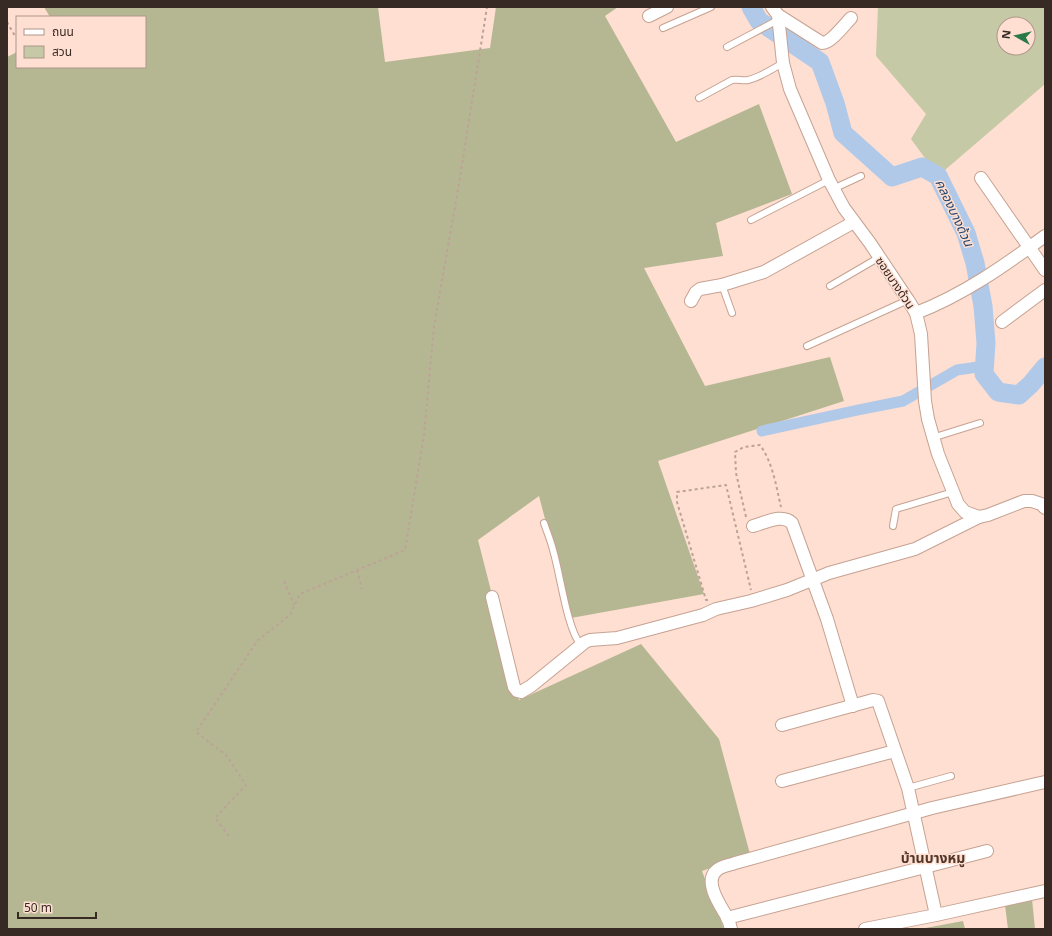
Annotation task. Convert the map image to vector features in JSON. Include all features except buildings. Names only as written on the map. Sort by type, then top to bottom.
[{"type":"street","points":[[649,16],[667,7]]},
{"type":"street","points":[[775,18],[822,44],[830,40],[851,18]]},
{"type":"street","name":"ซอยบางด้วน","points":[[775,18],[790,89],[831,185],[844,208],[916,313],[921,334],[925,401],[932,438],[958,504],[965,512],[979,517]]},
{"type":"street","points":[[981,178],[1045,270]]},
{"type":"street","points":[[691,301],[696,292],[700,290],[764,272],[854,222]]},
{"type":"street","points":[[916,313],[943,302],[973,286],[1045,236]]},
{"type":"street","points":[[1002,322],[1045,290]]},
{"type":"street","points":[[492,597],[514,687],[520,692],[531,686],[581,645],[590,640],[617,638],[703,615],[749,594],[812,580],[829,573],[915,548],[979,517],[1024,501],[1032,501],[1041,504],[1045,508]]},
{"type":"street","points":[[753,526],[775,519],[784,518],[790,520],[792,523],[827,619],[853,706]]},
{"type":"street","points":[[782,725],[873,700],[878,701],[909,792],[936,915]]},
{"type":"street","points":[[782,781],[895,751]]},
{"type":"street","points":[[987,851],[926,867],[729,924],[718,904],[711,884],[712,877],[718,869],[735,863],[914,811],[1045,782]]},
{"type":"street","points":[[865,929],[1045,893]]},
{"type":"lane","points":[[663,28],[711,7]]},
{"type":"lane","points":[[727,47],[760,30],[775,18]]},
{"type":"lane","points":[[699,98],[732,80],[757,78],[783,59]]},
{"type":"lane","points":[[751,220],[831,185],[861,176]]},
{"type":"lane","points":[[830,286],[878,258]]},
{"type":"lane","points":[[722,285],[732,313]]},
{"type":"lane","points":[[807,346],[908,300]]},
{"type":"lane","points":[[932,438],[980,423]]},
{"type":"lane","points":[[893,526],[896,509],[953,492]]},
{"type":"lane","points":[[544,523],[553,549],[574,637],[581,645]]},
{"type":"lane","points":[[909,792],[951,776]]},
{"type":"path","points":[[229,836],[215,818],[246,785],[226,755],[196,732],[258,640],[290,615],[300,594],[405,550],[424,435],[434,326],[458,190],[486,7]]},
{"type":"path","points":[[7,22],[15,36]]},
{"type":"path","points":[[753,526],[748,528],[736,473],[735,452],[744,447],[760,445],[766,453],[772,470],[784,518]]},
{"type":"path","points":[[713,599],[706,600],[677,502],[677,492],[726,485],[749,594]]},
{"type":"path","points":[[357,570],[362,589]]},
{"type":"path","points":[[284,581],[294,605]]},
{"type":"green space","points":[[44,7],[378,7],[385,62],[490,48],[496,7],[618,7],[605,16],[676,142],[759,104],[792,194],[716,223],[723,256],[644,268],[705,386],[830,357],[844,401],[658,461],[704,594],[571,618],[539,496],[478,540],[519,700],[641,644],[719,739],[750,854],[702,871],[724,929],[7,929],[7,57],[16,52],[16,68],[146,68],[146,16],[49,16]]},
{"type":"green space","points":[[878,7],[1045,7],[1045,84],[938,176],[911,139],[926,114],[876,56]]},
{"type":"green space","points":[[1032,899],[1035,929],[1008,929],[1005,905]]},
{"type":"green space","points":[[963,921],[965,929],[920,929]]},
{"type":"waterway","name":"คลองบางด้วน","points":[[751,7],[759,21],[820,62],[835,103],[843,133],[892,177],[922,167],[938,176],[966,233],[975,263],[983,306],[986,343],[984,374],[998,392],[1019,395],[1031,384],[1045,367]]},
{"type":"waterway","points":[[762,431],[903,401],[957,370],[985,366]]},
{"type":"district","name":"บ้านบางหมู","points":[[933,858]]}]
